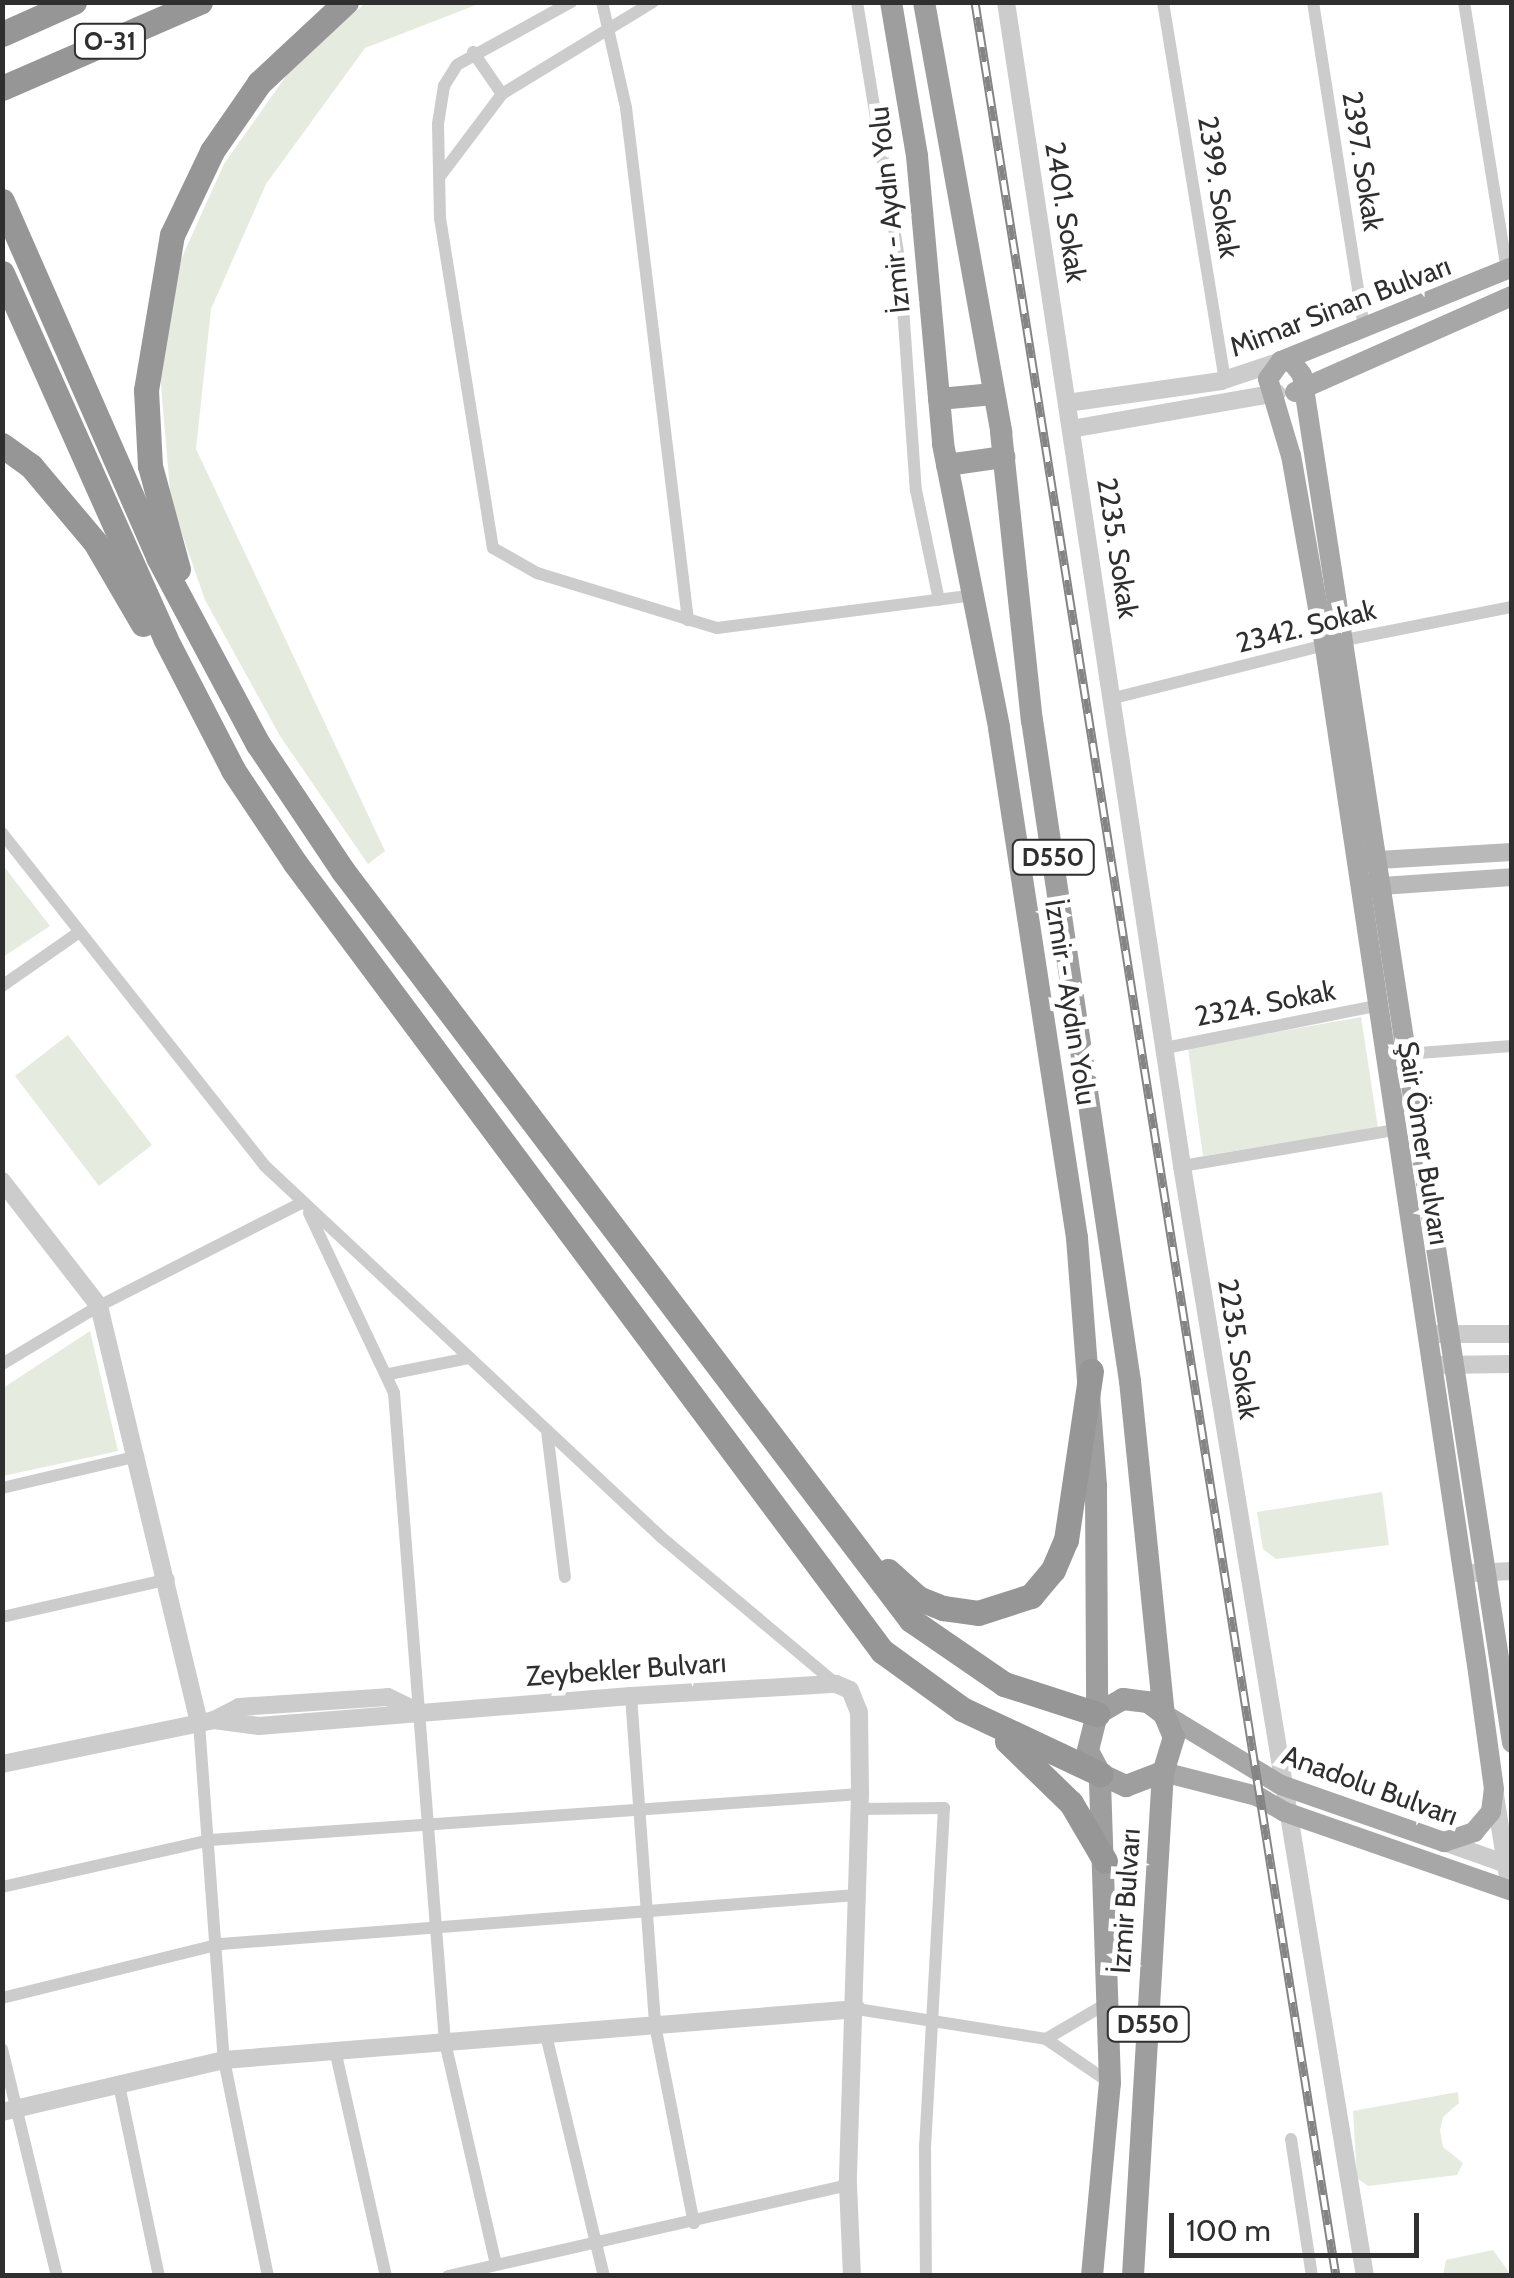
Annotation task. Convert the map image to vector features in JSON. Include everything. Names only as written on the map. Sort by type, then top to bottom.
[{"type":"highway","name":"O-31","points":[[2,34],[74,2]]},
{"type":"highway","name":"O-31","points":[[12,84],[200,2]]},
{"type":"highway","points":[[207,654],[150,466],[146,390],[155,307],[172,235],[212,150],[259,84],[346,2]]},
{"type":"highway","name":"İzmir - Aydın Yolu","points":[[891,2],[917,156],[947,465],[976,596],[1077,1238],[1092,1370],[1097,1714],[1087,1738],[1100,1774]]},
{"type":"highway","name":"İzmir - Aydın Yolu","points":[[924,2],[1004,458],[1032,720],[1130,1382],[1164,1714]]},
{"type":"highway","points":[[2,201],[158,558],[207,654],[343,872],[843,1532],[911,1620],[956,1657],[1004,1684],[1097,1714],[1123,1700],[1148,1702],[1164,1714]]},
{"type":"highway","points":[[2,273],[165,638],[232,770]]},
{"type":"highway","points":[[938,400],[994,394]]},
{"type":"highway","points":[[2,445],[31,466],[96,542],[232,770],[295,864],[882,1651],[1044,1772],[1104,1861]]},
{"type":"highway","points":[[947,465],[1004,458]]},
{"type":"highway","points":[[843,1532],[918,1598],[943,1608],[978,1613],[1031,1596],[1053,1570],[1066,1540],[1092,1370]]},
{"type":"highway","points":[[962,1709],[1126,1786],[1163,1772]]},
{"type":"highway","name":"İzmir Bulvarı","points":[[1133,2276],[1163,1772],[1174,1750],[1164,1714]]},
{"type":"highway","name":"İzmir Bulvarı","points":[[1092,2276],[1110,2083],[1100,1774]]},
{"type":"main road","name":"Mimar Sinan Bulvarı","points":[[1280,361],[1510,272]]},
{"type":"main road","name":"Mimar Sinan Bulvarı","points":[[1300,386],[1512,296]]},
{"type":"main road","name":"Şair Ömer Bulvarı","points":[[1494,1789],[1356,888],[1325,648],[1276,393],[1268,378],[1280,361],[1300,370],[1346,640],[1512,1743]]},
{"type":"main road","points":[[1276,393],[1300,386]]},
{"type":"main road","points":[[1353,861],[1512,852]]},
{"type":"main road","points":[[1356,888],[1512,877]]},
{"type":"main road","name":"Anadolu Bulvarı","points":[[1164,1714],[1281,1785],[1444,1842]]},
{"type":"main road","name":"Anadolu Bulvarı","points":[[1163,1772],[1257,1796],[1285,1812],[1511,1894]]},
{"type":"main road","points":[[1444,1842],[1474,1832],[1491,1812],[1494,1789]]},
{"type":"street","points":[[571,2],[473,52],[444,86],[439,178],[493,548],[537,573],[717,628],[976,596]]},
{"type":"street","points":[[602,2],[612,26],[688,620]]},
{"type":"street","points":[[439,178],[502,94],[653,2]]},
{"type":"street","points":[[857,2],[900,264],[916,490],[940,600]]},
{"type":"street","name":"2401. Sokak","points":[[1006,2],[1071,429]]},
{"type":"street","name":"2399. Sokak","points":[[1163,2],[1225,380]]},
{"type":"street","name":"2397. Sokak","points":[[1313,2],[1364,327]]},
{"type":"street","points":[[1464,2],[1510,272]]},
{"type":"street","points":[[473,52],[502,94]]},
{"type":"street","name":"Mimar Sinan Bulvarı","points":[[1067,403],[1225,380],[1280,361]]},
{"type":"street","name":"Mimar Sinan Bulvarı","points":[[1071,429],[1276,393]]},
{"type":"street","name":"2235. Sokak","points":[[1071,429],[1182,1166],[1364,2276]]},
{"type":"street","name":"2342. Sokak","points":[[1114,698],[1346,640],[1512,607]]},
{"type":"street","points":[[2,833],[78,934],[266,1166],[547,1430],[836,1684],[850,1690],[860,1712],[857,2009],[848,2184],[852,2276]]},
{"type":"street","points":[[2,986],[78,934]]},
{"type":"street","name":"2324. Sokak","points":[[1165,1048],[1375,1006]]},
{"type":"street","points":[[1406,1054],[1512,1046]]},
{"type":"street","points":[[1182,1166],[1394,1130]]},
{"type":"street","points":[[2,1181],[99,1306],[206,1722],[224,2060],[268,2276]]},
{"type":"street","points":[[2,1364],[99,1306],[304,1202]]},
{"type":"street","points":[[304,1202],[389,1374],[445,2042],[496,2264]]},
{"type":"street","points":[[1426,1334],[1512,1334]]},
{"type":"street","points":[[389,1374],[469,1358]]},
{"type":"street","points":[[1430,1365],[1512,1364]]},
{"type":"street","points":[[547,1430],[565,1577]]},
{"type":"street","points":[[2,1488],[138,1456]]},
{"type":"street","points":[[1462,1574],[1512,1571]]},
{"type":"street","points":[[2,1617],[169,1580]]},
{"type":"street","name":"Zeybekler Bulvarı","points":[[4,1766],[206,1722],[259,1726],[392,1719],[419,1712],[836,1684]]},
{"type":"street","points":[[631,1696],[656,2025],[694,2223]]},
{"type":"street","name":"Şair Ömer Bulvarı","points":[[1494,1789],[1511,1894]]},
{"type":"street","points":[[2,1887],[210,1840],[638,1806],[860,1802],[944,1808],[925,2163],[926,2276]]},
{"type":"street","name":"Anadolu Bulvarı","points":[[1444,1842],[1509,1864]]},
{"type":"street","points":[[2,1998],[220,1944],[856,1895]]},
{"type":"street","points":[[1046,2039],[1110,2001]]},
{"type":"street","points":[[10,2110],[224,2060],[857,2009],[1046,2039],[1110,2083]]},
{"type":"street","points":[[546,2034],[604,2276]]},
{"type":"street","points":[[2,2049],[10,2110],[58,2276]]},
{"type":"street","points":[[335,2050],[386,2276]]},
{"type":"street","points":[[118,2085],[159,2276]]},
{"type":"street","points":[[1291,2139],[1312,2276]]},
{"type":"street","points":[[448,2276],[694,2223],[848,2184]]},
{"type":"shaded area","points":[[366,3],[481,3],[365,48],[266,184],[211,309],[196,449],[385,851],[368,864],[280,736],[205,600],[171,502],[159,362],[174,275],[224,164],[298,59]]},
{"type":"shaded area","points":[[2,864],[50,926],[3,957],[2,957]]},
{"type":"shaded area","points":[[1361,1017],[1378,1128],[1203,1156],[1188,1048]]},
{"type":"shaded area","points":[[68,1035],[152,1145],[99,1186],[15,1076]]},
{"type":"shaded area","points":[[90,1331],[118,1451],[3,1476],[3,1388]]},
{"type":"shaded area","points":[[1382,1492],[1389,1545],[1276,1559],[1263,1549],[1257,1512]]},
{"type":"shaded area","points":[[1458,2092],[1459,2103],[1443,2117],[1440,2130],[1443,2147],[1463,2163],[1457,2175],[1368,2186],[1357,2178],[1353,2111]]},
{"type":"shaded area","points":[[1493,2250],[1511,2275],[1443,2275],[1446,2260]]},
{"type":"railway","points":[[975,2],[1336,2276]]}]
